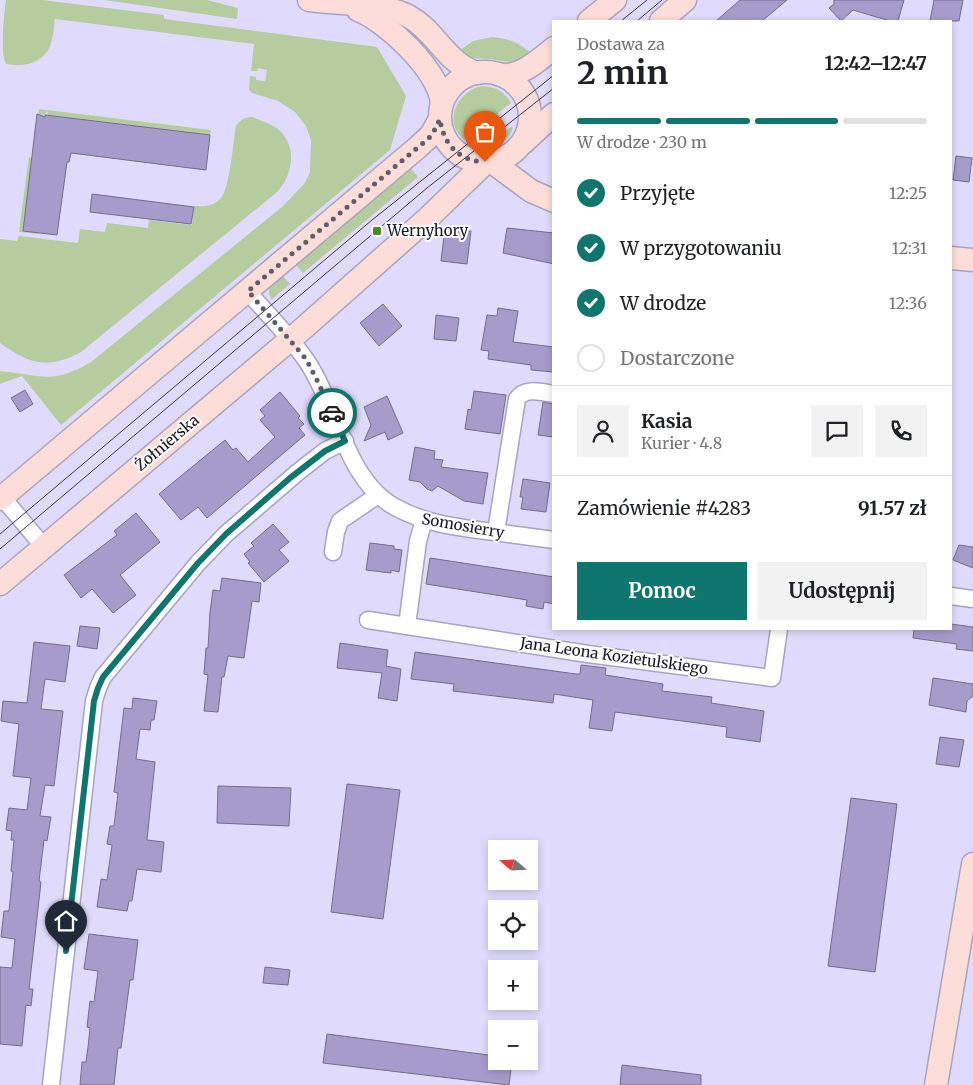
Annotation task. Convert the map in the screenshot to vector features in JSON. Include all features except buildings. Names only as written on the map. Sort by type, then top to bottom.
[{"type":"street","points":[[309,0],[378,7],[407,16],[421,24],[456,62],[477,73]]},
{"type":"street","points":[[590,20],[615,0]]},
{"type":"street","points":[[662,20],[686,0]]},
{"type":"street","points":[[338,4],[374,17],[398,36],[434,80],[441,111],[443,136],[452,149],[470,160],[489,162],[505,157],[518,148],[552,116]]},
{"type":"street","points":[[44,547],[1,498],[429,138],[434,131],[447,92],[456,83],[466,76],[477,73],[501,76],[521,72],[552,49]]},
{"type":"street","points":[[501,76],[517,87],[525,98],[528,108],[528,127],[518,148]]},
{"type":"street","points":[[489,162],[531,192],[552,200]]},
{"type":"street","name":"Żołnierska","points":[[0,584],[289,340],[489,162]]},
{"type":"street","points":[[952,258],[973,260]]},
{"type":"street","points":[[248,291],[289,340]]},
{"type":"street","name":"Somosierry","points":[[289,340],[306,359],[313,371],[358,468],[378,495],[394,507],[424,520],[439,524],[552,540]]},
{"type":"street","points":[[496,532],[517,399],[520,395],[527,392],[552,394]]},
{"type":"street","points":[[50,1085],[94,701],[98,688],[109,670],[198,563],[226,534],[298,472],[325,451],[345,441]]},
{"type":"street","points":[[333,552],[340,521],[378,495]]},
{"type":"street","points":[[407,626],[418,542],[424,520]]},
{"type":"street","points":[[952,596],[973,599]]},
{"type":"street","name":"Jana Leona Kozietulskiego","points":[[368,620],[588,654],[772,678],[779,630]]},
{"type":"street","points":[[936,1085],[973,864]]},
{"type":"green space","points":[[6,0],[42,0],[164,15],[164,19],[377,47],[406,96],[390,150],[61,425],[22,376],[0,384],[0,371],[46,377],[66,374],[91,362],[282,207],[305,183],[310,172],[311,140],[306,126],[295,112],[278,101],[252,93],[249,90],[250,76],[256,77],[256,80],[265,81],[267,70],[258,68],[257,71],[251,71],[254,44],[55,19],[50,47],[41,58],[28,64],[6,64],[3,43]]},
{"type":"green space","points":[[104,0],[207,0],[238,8],[237,19]]},
{"type":"green space","points":[[492,37],[514,42],[532,54],[510,62],[470,58],[456,53],[473,41]]},
{"type":"green space","points":[[478,87],[497,89],[511,103],[464,140],[455,126],[455,110],[463,96]]},
{"type":"green space","points":[[39,109],[211,130],[210,135],[47,115],[48,112],[46,111],[45,115],[38,114]]},
{"type":"green space","points":[[253,117],[278,129],[289,144],[291,161],[289,170],[282,186],[276,193],[81,352],[58,361],[49,363],[39,362],[20,356],[0,343],[0,239],[17,241],[19,236],[78,243],[80,229],[105,232],[107,223],[148,228],[149,220],[192,225],[194,206],[212,205],[223,194],[229,176],[236,126],[243,119]]},
{"type":"green space","points":[[513,127],[512,131],[507,138],[496,146],[487,148],[487,146]]},
{"type":"green space","points":[[29,157],[32,158],[38,234],[19,232]]},
{"type":"green space","points":[[409,166],[418,177],[303,273],[294,263]]},
{"type":"green space","points":[[281,274],[290,284],[271,299],[269,287]]},
{"type":"tram line","points":[[622,20],[647,0]]},
{"type":"tram line","points":[[638,20],[662,0]]},
{"type":"tram line","points":[[0,534],[372,220],[552,77]]},
{"type":"tram line","points":[[0,549],[427,188],[552,90]]},
{"type":"way so far","points":[[332,413],[306,359],[248,291],[429,138],[440,119],[443,136],[452,149],[462,157],[485,162]]},
{"type":"place","name":"Wernyhory","points":[[377,231]]},
{"type":"route","points":[[66,951],[94,701],[103,677],[198,563],[226,534],[290,478],[325,451],[345,441],[332,413]]}]
